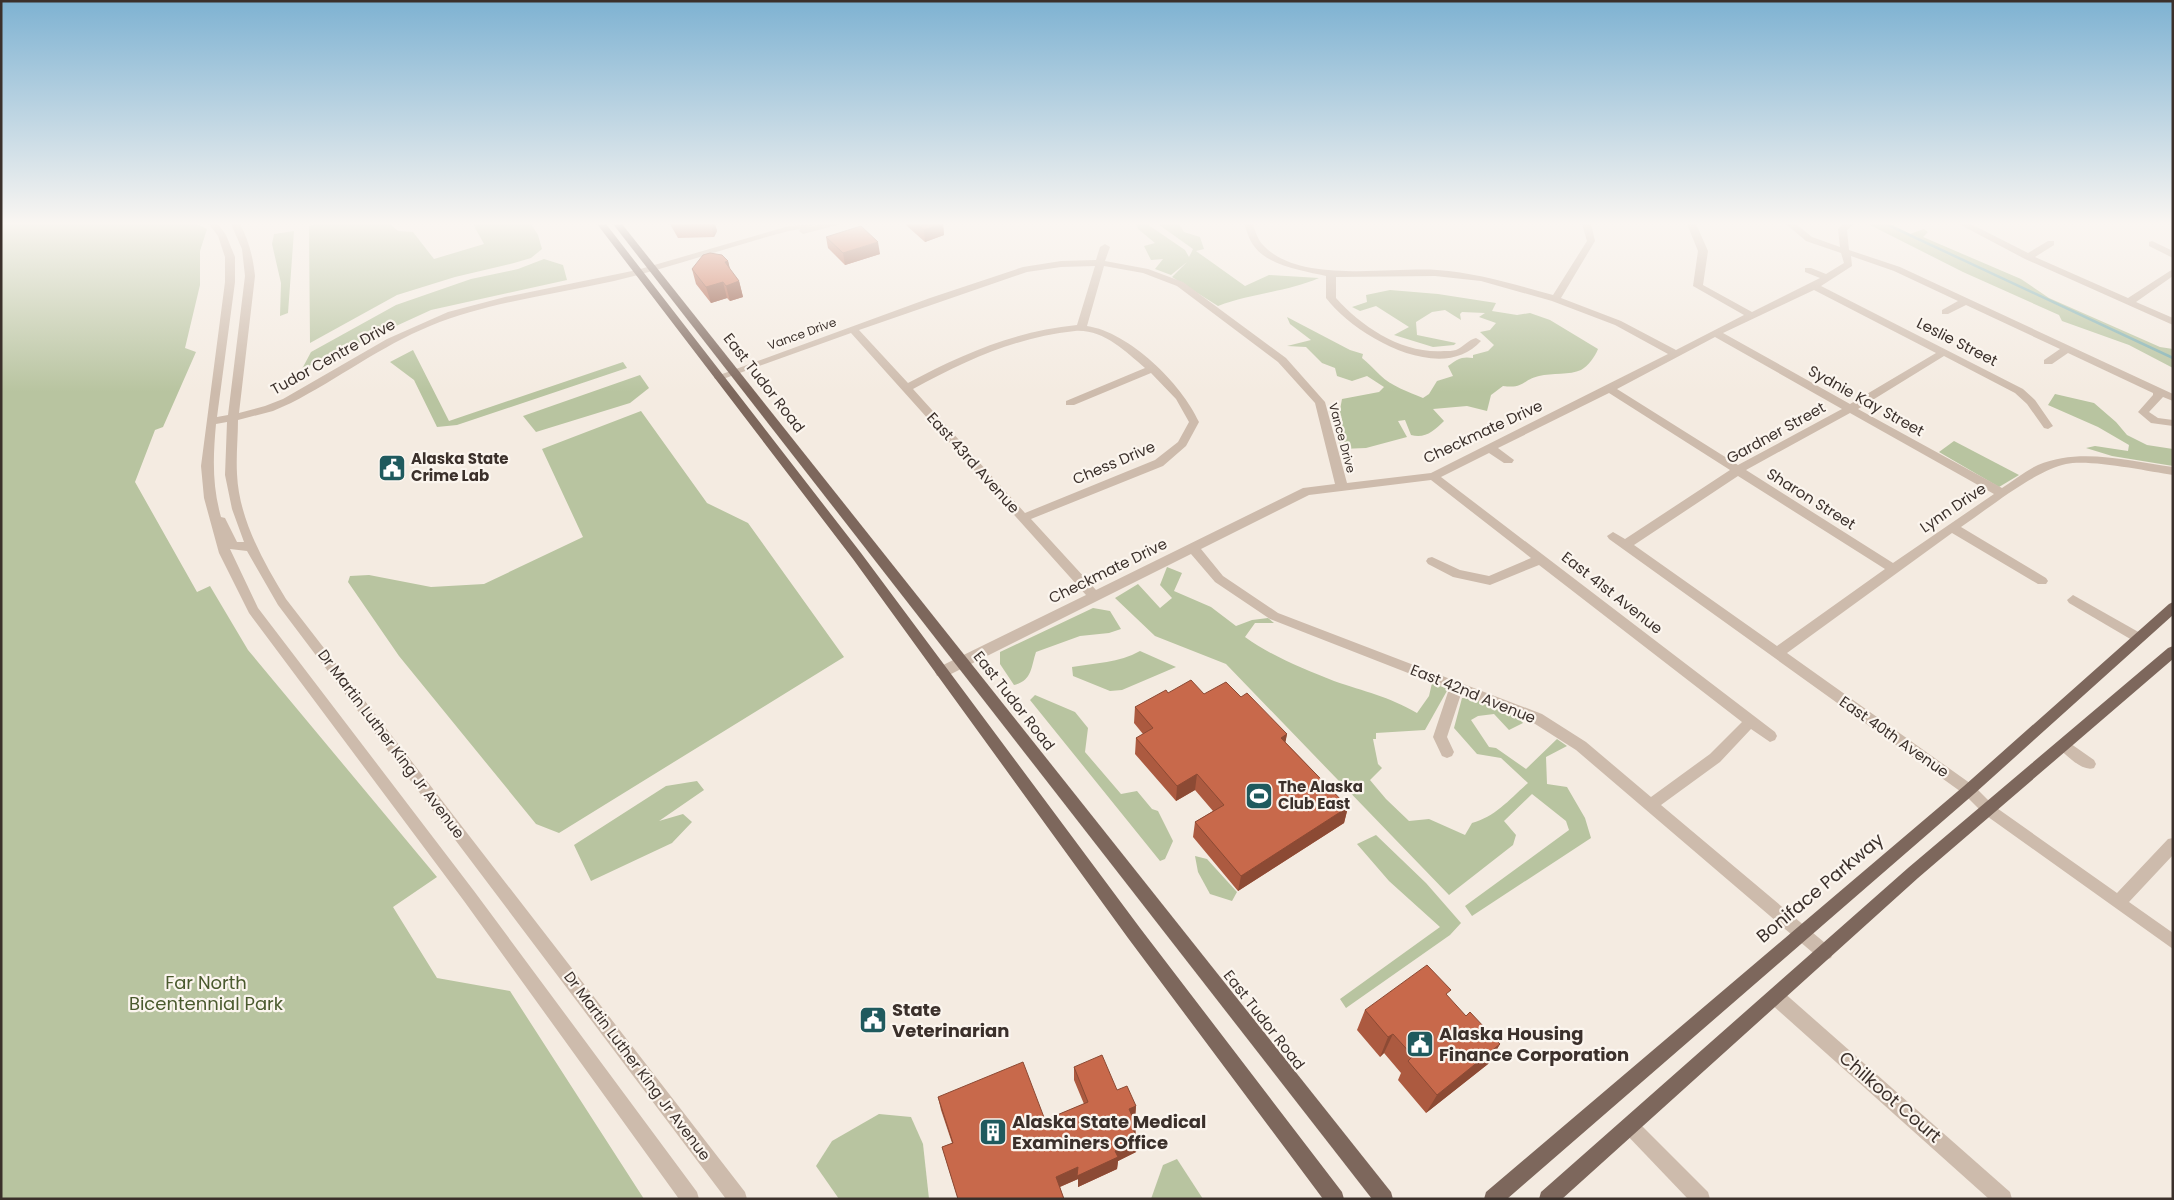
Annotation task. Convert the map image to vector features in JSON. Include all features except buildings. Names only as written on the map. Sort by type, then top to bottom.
[{"type":"main road","name":"East Tudor Road","points":[[652,280],[719,377],[942,672],[1134,933],[1335,1199]]},
{"type":"main road","name":"East Tudor Road","points":[[653,280],[734,372],[1384,1199]]},
{"type":"main road","name":"Boniface Parkway","points":[[1493,1199],[1801,932],[1969,790],[2137,637],[2173,607]]},
{"type":"main road","points":[[1548,1199],[1913,873],[2171,656]]},
{"type":"street","name":"Dr Martin Luther King Jr Avenue","points":[[230,280],[215,388],[207,466],[210,498],[221,545],[253,610],[470,896],[690,1199]]},
{"type":"street","name":"Dr Martin Luther King Jr Avenue","points":[[250,280],[233,417],[231,475],[238,509],[255,558],[282,602],[738,1199]]},
{"type":"street","name":"Tudor Centre Drive","points":[[211,422],[286,402],[402,335],[426,324],[474,308],[612,280]]},
{"type":"street","name":"Vance Drive","points":[[719,377],[994,280]]},
{"type":"street","points":[[906,388],[978,350],[1025,335],[1082,328],[1095,280]]},
{"type":"street","name":"Vance Drive","points":[[1169,280],[1180,284],[1282,360],[1320,402],[1342,487]]},
{"type":"street","points":[[1331,280],[1331,298],[1347,316],[1375,336],[1402,348],[1433,355],[1458,353],[1476,341]]},
{"type":"street","points":[[1489,280],[1555,299],[1618,323],[1676,354]]},
{"type":"street","points":[[1555,299],[1567,280]]},
{"type":"street","points":[[1699,280],[1698,286],[1751,315]]},
{"type":"street","name":"Checkmate Drive","points":[[942,672],[1307,491],[1433,476],[1609,389],[1715,333],[1824,280]]},
{"type":"street","points":[[1922,280],[2173,398]]},
{"type":"street","points":[[2080,280],[2173,322]]},
{"type":"street","points":[[2129,302],[2161,280]]},
{"type":"street","name":"Leslie Street","points":[[1814,286],[2019,391],[2031,402],[2048,426]]},
{"type":"street","points":[[1945,312],[1966,301]]},
{"type":"street","name":"Chess Drive","points":[[1023,518],[1159,463],[1182,444],[1194,422],[1188,405],[1170,382],[1122,343],[1104,334],[1082,328]]},
{"type":"street","name":"East 43rd Avenue","points":[[853,329],[1094,596]]},
{"type":"street","name":"Sydnie Kay Street","points":[[1715,333],[2003,494]]},
{"type":"street","points":[[2048,362],[2067,349]]},
{"type":"street","name":"Gardner Street","points":[[1625,545],[1738,470],[1850,409],[1944,352]]},
{"type":"street","points":[[1070,402],[1153,368]]},
{"type":"street","name":"Sharon Street","points":[[1609,389],[1895,570]]},
{"type":"street","points":[[2158,391],[2158,396],[2143,412],[2156,421],[2173,423]]},
{"type":"street","points":[[1491,448],[1508,460]]},
{"type":"street","name":"Lynn Drive","points":[[1776,654],[1895,570],[1952,527],[2041,468],[2066,460],[2137,464],[2173,471]]},
{"type":"street","name":"East 41st Avenue","points":[[1433,476],[1770,736]]},
{"type":"street","points":[[210,498],[233,546],[252,547]]},
{"type":"street","points":[[1952,527],[2042,581]]},
{"type":"street","name":"East 40th Avenue","points":[[1612,536],[1969,790],[1990,810],[2173,942]]},
{"type":"street","name":"East 42nd Avenue","points":[[1193,548],[1218,579],[1274,616],[1537,718],[1581,746],[1825,953]]},
{"type":"street","points":[[1432,561],[1457,574],[1490,581],[1542,559]]},
{"type":"street","points":[[2073,600],[2137,637]]},
{"type":"street","points":[[1447,752],[1440,736],[1457,686]]},
{"type":"street","points":[[1651,805],[1715,758],[1751,721]]},
{"type":"street","points":[[2064,745],[2089,764]]},
{"type":"street","points":[[2119,902],[2173,844]]},
{"type":"street","name":"Chilkoot Court","points":[[1776,997],[2003,1199]]},
{"type":"street","points":[[1630,1126],[1701,1199]]},
{"type":"green space","name":"Far North Bicentennial Park","points":[[1,280],[200,280],[185,348],[196,352],[163,427],[155,430],[135,482],[197,592],[210,586],[248,650],[437,877],[393,907],[437,978],[510,991],[644,1199],[1,1199]]},
{"type":"green space","points":[[280,280],[290,280],[288,313],[280,316]]},
{"type":"green space","points":[[309,280],[445,280],[397,295],[310,343]]},
{"type":"green space","points":[[468,280],[567,280],[431,310],[302,369],[311,352],[396,305]]},
{"type":"green space","points":[[1177,280],[1237,280],[1245,286],[1258,280],[1314,280],[1243,298],[1218,306]]},
{"type":"green space","points":[[1981,280],[2022,280],[2049,298],[2160,347],[2173,349],[2173,368],[2129,345],[2062,321],[2059,315]]},
{"type":"green space","points":[[1390,290],[1438,294],[1496,303],[1492,311],[1517,315],[1530,313],[1550,320],[1598,349],[1591,361],[1581,370],[1572,373],[1539,376],[1519,385],[1503,386],[1491,395],[1487,411],[1467,406],[1433,409],[1444,421],[1425,435],[1411,435],[1405,420],[1398,421],[1407,437],[1366,448],[1341,449],[1333,422],[1339,415],[1342,399],[1379,392],[1384,387],[1367,376],[1352,381],[1337,376],[1335,368],[1322,363],[1306,347],[1287,346],[1311,340],[1290,324],[1287,317],[1350,350],[1363,354],[1362,358],[1384,379],[1423,398],[1429,394],[1437,381],[1453,376],[1448,366],[1463,358],[1473,358],[1473,355],[1488,351],[1494,345],[1480,332],[1490,330],[1496,323],[1479,317],[1485,313],[1462,312],[1460,314],[1461,320],[1445,310],[1432,312],[1416,322],[1417,335],[1456,343],[1454,345],[1433,347],[1394,335],[1409,327],[1376,306],[1360,311],[1352,307],[1367,302],[1366,295]]},
{"type":"green space","points":[[413,350],[449,421],[623,362],[627,368],[457,425],[437,427],[414,380],[390,362]]},
{"type":"green space","points":[[640,375],[649,388],[630,403],[536,432],[523,416]]},
{"type":"green space","points":[[2055,394],[2094,403],[2116,422],[2127,435],[2147,445],[2173,449],[2173,466],[2112,456],[2086,448],[2095,446],[2128,451],[2129,445],[2098,427],[2048,405]]},
{"type":"green space","points":[[641,411],[707,503],[748,523],[844,657],[559,833],[536,824],[399,656],[348,582],[350,576],[369,575],[431,587],[484,584],[583,537],[542,449]]},
{"type":"green space","points":[[1954,441],[2019,475],[1999,487],[1939,452]]},
{"type":"green space","points":[[1167,567],[1182,573],[1174,591],[1211,607],[1236,626],[1252,620],[1268,618],[1274,623],[1255,623],[1245,637],[1300,667],[1334,681],[1386,698],[1417,713],[1429,696],[1432,683],[1448,689],[1425,730],[1376,733],[1376,739],[1373,739],[1378,764],[1382,768],[1370,780],[1386,799],[1409,821],[1429,819],[1465,835],[1472,823],[1495,812],[1528,783],[1501,758],[1477,754],[1454,728],[1462,698],[1471,698],[1488,700],[1504,706],[1523,723],[1509,730],[1494,714],[1478,716],[1471,720],[1489,747],[1496,748],[1526,769],[1557,739],[1567,746],[1546,757],[1547,784],[1567,787],[1585,818],[1591,838],[1472,916],[1465,906],[1569,830],[1566,821],[1532,794],[1504,821],[1516,835],[1513,845],[1449,895],[1226,664],[1155,636],[1115,598],[1138,584],[1160,608],[1172,598],[1160,585]]},
{"type":"green space","points":[[1093,608],[1110,611],[1121,629],[1109,633],[1080,636],[1036,652],[1028,677],[1014,685],[1000,664],[1000,652]]},
{"type":"green space","points":[[1140,651],[1176,667],[1122,690],[1110,691],[1073,676],[1072,667],[1124,658]]},
{"type":"green space","points":[[1035,695],[1075,712],[1088,728],[1085,752],[1121,794],[1137,791],[1152,809],[1158,811],[1173,841],[1165,859],[1160,861],[1030,700]]},
{"type":"green space","points":[[697,781],[704,790],[659,821],[683,814],[692,822],[672,843],[591,881],[574,845],[666,786]]},
{"type":"green space","points":[[1376,835],[1426,883],[1461,923],[1450,935],[1346,1008],[1340,999],[1440,927],[1389,881],[1357,844]]},
{"type":"green space","points":[[1195,856],[1207,859],[1237,892],[1232,901],[1210,894],[1198,872]]},
{"type":"green space","points":[[879,1114],[911,1117],[923,1144],[929,1199],[839,1199],[816,1166],[832,1141]]},
{"type":"green space","points":[[1177,1159],[1203,1199],[1151,1199],[1163,1165]]},
{"type":"waterway","points":[[2006,280],[2173,358]]},
{"type":"place","name":"Alaska State Crime Lab","points":[[392,468]]},
{"type":"place","name":"The Alaska Club East","points":[[1259,796]]},
{"type":"place","name":"State Veterinarian","points":[[873,1020]]},
{"type":"place","name":"Alaska Housing Finance Corporation","points":[[1420,1044]]},
{"type":"place","name":"Alaska State Medical Examiners Office","points":[[993,1132]]}]
